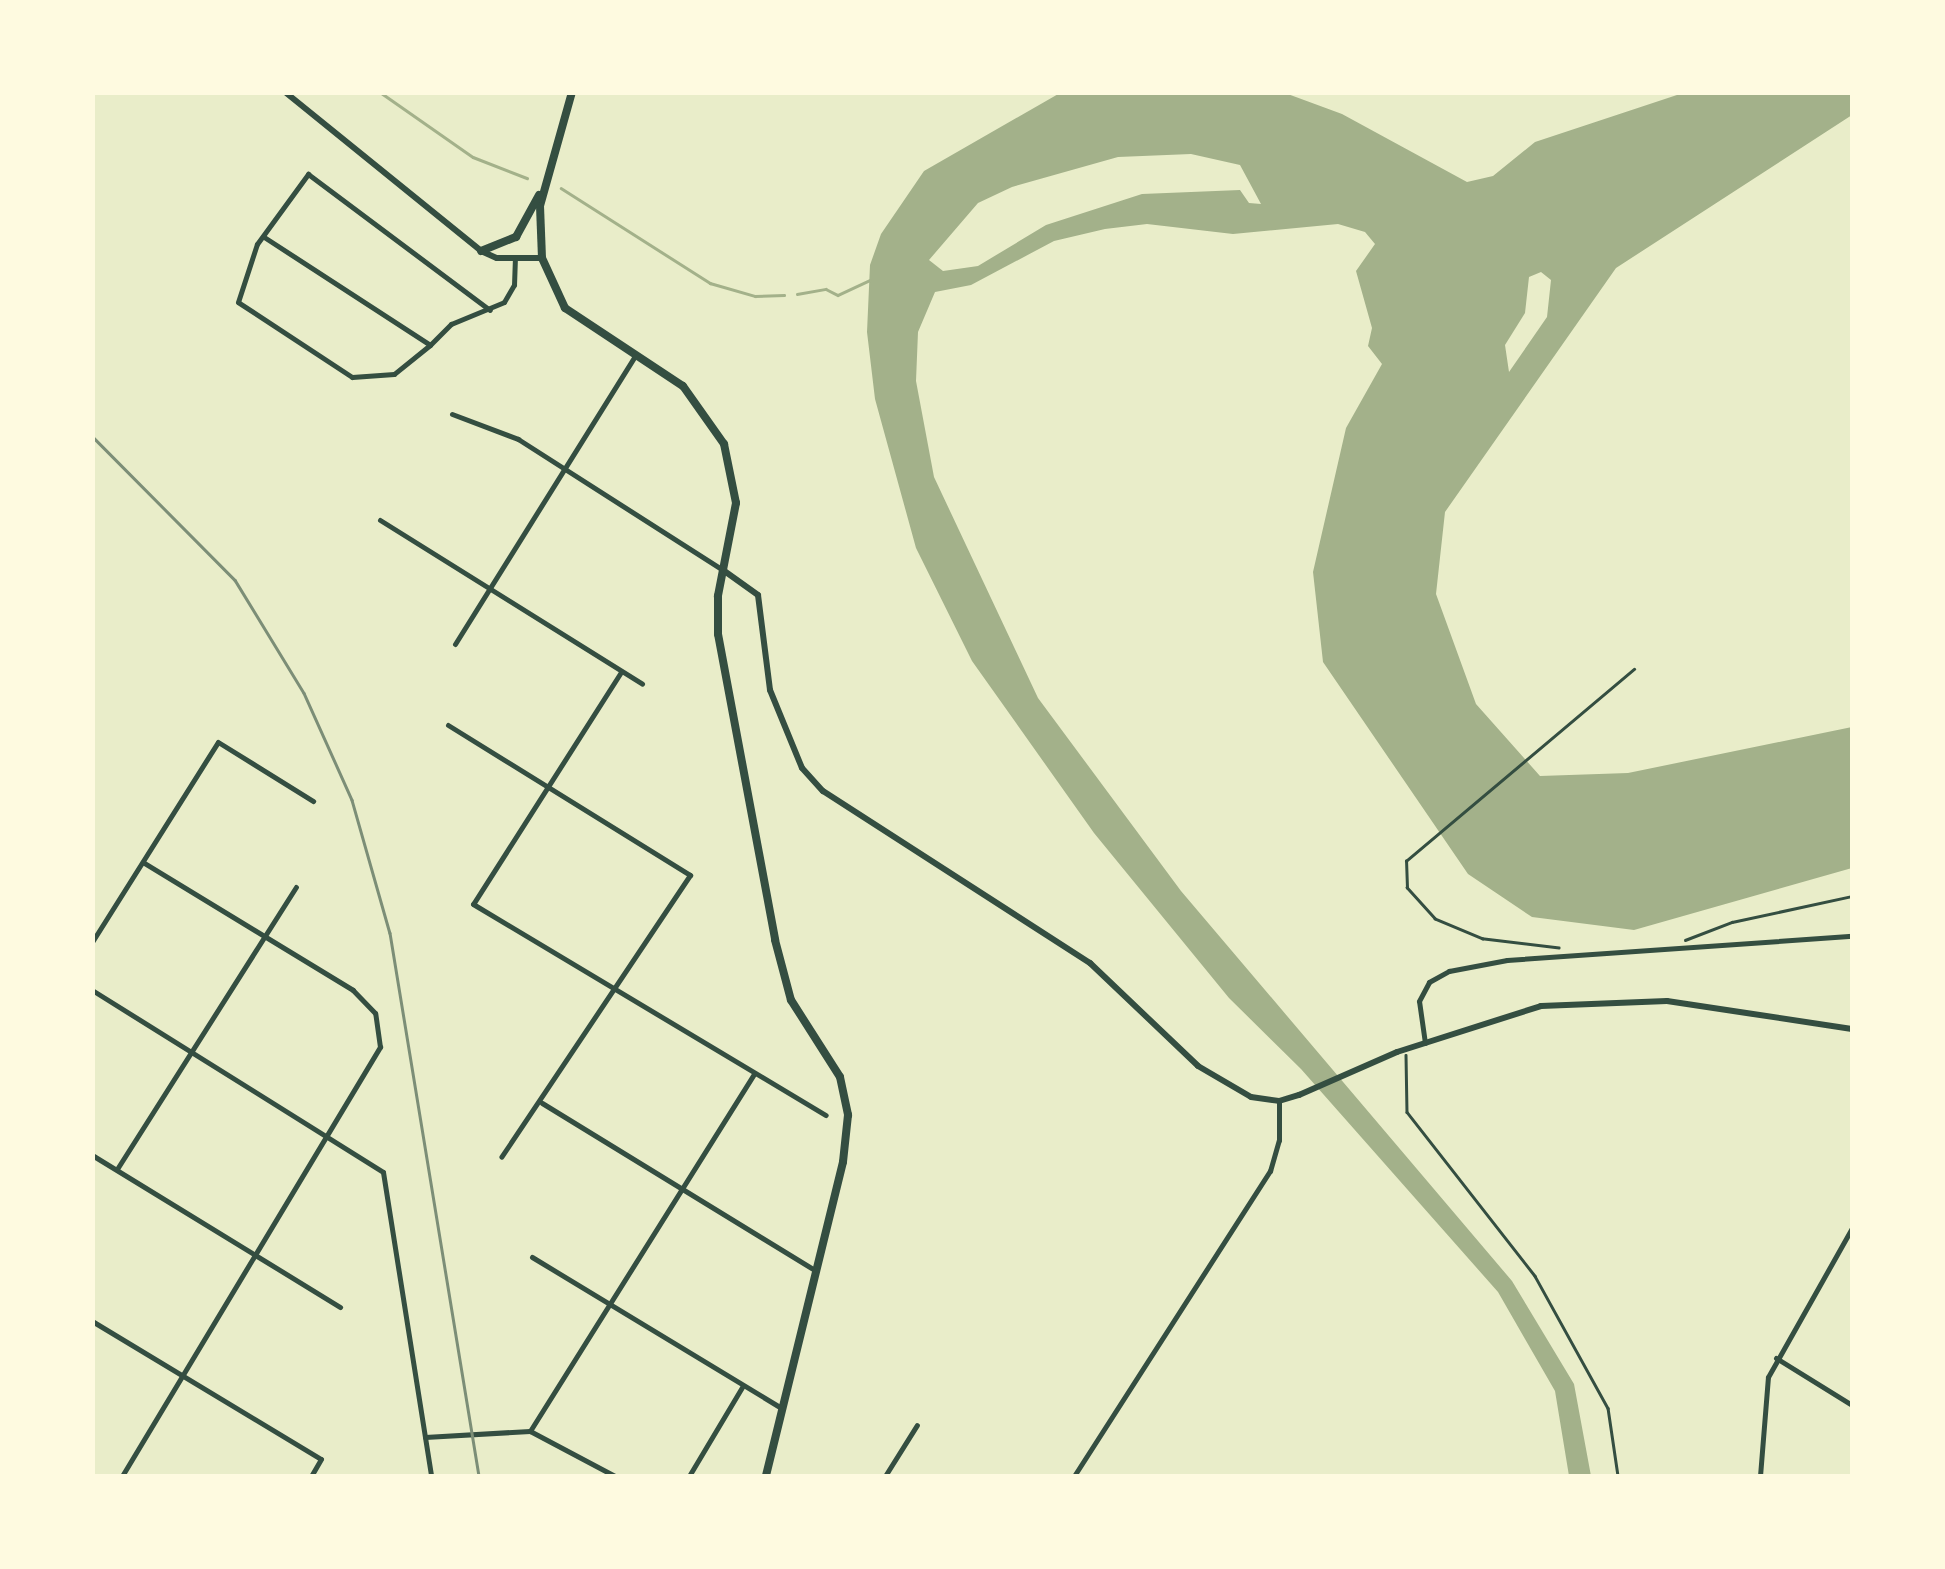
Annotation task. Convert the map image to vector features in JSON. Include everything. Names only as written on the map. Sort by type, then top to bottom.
[{"type":"main road","points":[[284,92],[481,251],[515,259],[542,258]]},
{"type":"main road","points":[[481,251],[516,237],[544,187],[572,92]]},
{"type":"main road","points":[[544,187],[542,258],[565,308],[683,386],[724,444],[736,503],[722,570],[718,634],[775,940],[791,1000],[840,1078],[848,1115],[816,1271],[766,1476]]},
{"type":"main road","points":[[722,570],[758,595],[770,690],[802,768],[823,791],[1090,963],[1210,1076],[1250,1096],[1280,1100],[1299,1095],[1406,1049],[1541,1006],[1601,1000],[1667,1001],[1852,1029]]},
{"type":"street","points":[[490,310],[308,174],[263,237],[238,293],[244,308],[352,377],[394,374],[451,324],[490,310],[510,294],[515,259]]},
{"type":"street","points":[[263,237],[430,346]]},
{"type":"street","points":[[454,644],[635,356]]},
{"type":"street","points":[[452,414],[496,427],[722,570]]},
{"type":"street","points":[[380,520],[642,684]]},
{"type":"street","points":[[621,672],[474,904],[826,1114]]},
{"type":"street","points":[[448,725],[690,875],[541,1102],[500,1157]]},
{"type":"street","points":[[92,942],[218,742],[313,802]]},
{"type":"street","points":[[122,1476],[372,1067],[380,1047],[378,1024],[352,990],[144,864]]},
{"type":"street","points":[[118,1169],[296,887]]},
{"type":"street","points":[[1425,1043],[1419,1001],[1429,982],[1449,971],[1495,961],[1852,936]]},
{"type":"street","points":[[92,990],[373,1163],[387,1185],[431,1476]]},
{"type":"street","points":[[530,1431],[754,1074]]},
{"type":"street","points":[[1074,1476],[1270,1171],[1280,1140],[1280,1100]]},
{"type":"street","points":[[541,1102],[816,1271]]},
{"type":"street","points":[[92,1155],[340,1307]]},
{"type":"street","points":[[1760,1476],[1764,1398],[1776,1358],[1852,1228]]},
{"type":"street","points":[[532,1257],[782,1408]]},
{"type":"street","points":[[92,1321],[321,1460],[311,1476]]},
{"type":"street","points":[[1776,1358],[1852,1405]]},
{"type":"street","points":[[689,1476],[742,1387]]},
{"type":"street","points":[[885,1476],[917,1425]]},
{"type":"street","points":[[425,1437],[530,1431],[615,1476]]},
{"type":"path","points":[[1566,950],[1483,939],[1427,914],[1404,879],[1406,861],[1634,669]]},
{"type":"path","points":[[1674,944],[1732,922],[1852,896]]},
{"type":"path","points":[[1406,1049],[1407,1112],[1535,1276],[1608,1408],[1618,1476]]},
{"type":"shaded area","points":[[1060,93],[1285,93],[1342,114],[1467,182],[1493,176],[1535,142],[1683,93],[1852,93],[1852,115],[1616,268],[1445,512],[1436,594],[1476,704],[1540,776],[1628,773],[1852,727],[1852,868],[1634,930],[1532,917],[1468,874],[1323,662],[1313,572],[1346,428],[1382,364],[1368,346],[1372,328],[1356,271],[1375,244],[1365,232],[1338,224],[1233,234],[1147,224],[1105,229],[1054,241],[971,285],[935,292],[918,332],[916,381],[934,477],[1038,698],[1181,891],[1512,1281],[1574,1384],[1591,1476],[1569,1476],[1555,1391],[1498,1292],[1301,1069],[1229,998],[1094,833],[972,661],[916,548],[875,399],[867,332],[870,265],[881,234],[924,171]],"holes":[[[1191,154],[1240,165],[1261,204],[1249,203],[1240,190],[1142,194],[1046,225],[978,266],[943,271],[929,260],[978,203],[1012,187],[1118,157]],[[1541,272],[1551,280],[1547,317],[1509,372],[1505,345],[1525,313],[1529,277]]]},
{"type":"waterway","points":[[380,92],[473,157],[527,178]]},
{"type":"waterway","points":[[561,188],[710,283],[755,296],[784,295]]},
{"type":"waterway","points":[[797,294],[826,289],[838,295],[870,280]]},
{"type":"railway","points":[[92,436],[235,580],[304,693],[352,800],[390,933],[479,1476]]}]
